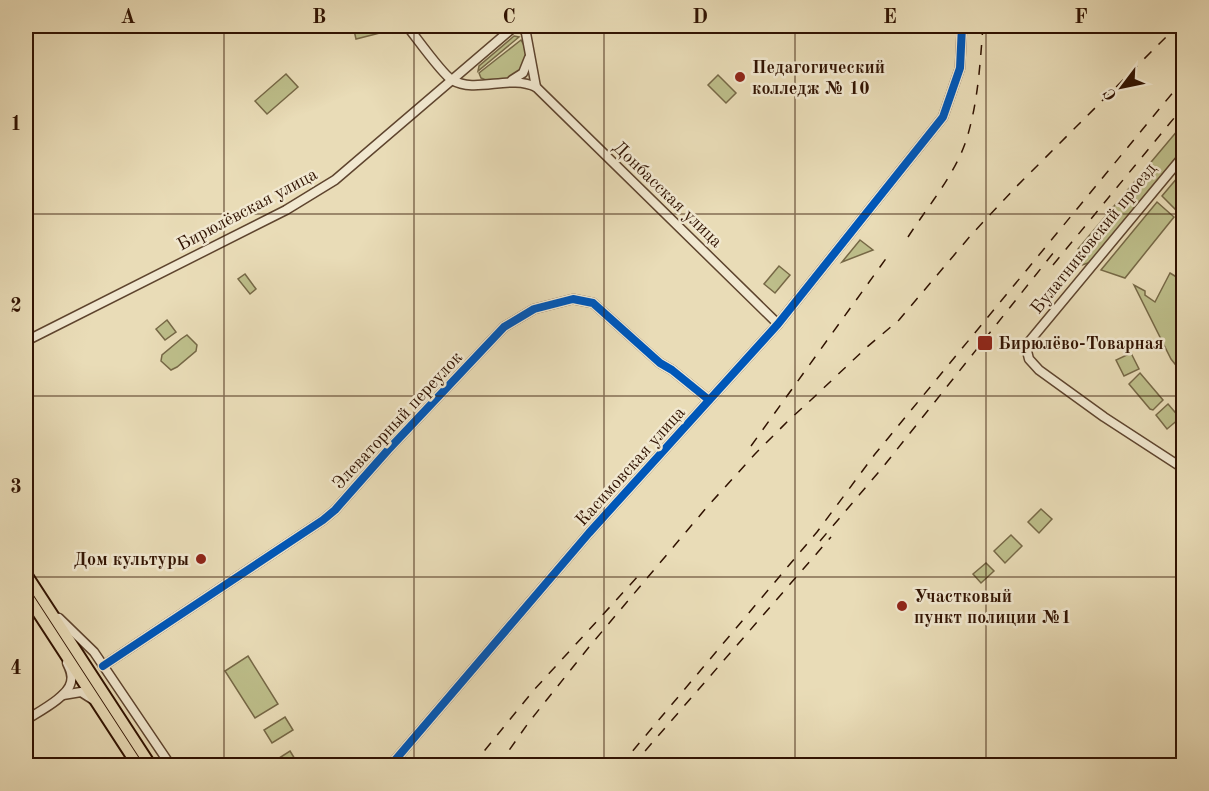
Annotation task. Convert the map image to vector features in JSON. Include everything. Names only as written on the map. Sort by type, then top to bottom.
[{"type":"main road","points":[[26,574],[151,765]]},
{"type":"main road","points":[[26,594],[138,765]]},
{"type":"street","points":[[407,26],[451,79],[464,85],[526,82],[536,87]]},
{"type":"street","name":"Бирюлёвская улица","points":[[26,340],[286,210],[324,188],[367,154],[515,26]]},
{"type":"street","points":[[522,26],[526,33],[536,87]]},
{"type":"street","name":"Касимовская улица","points":[[390,765],[589,533],[778,324],[943,117],[960,68],[962,26]]},
{"type":"street","points":[[506,82],[515,80],[523,73],[530,54]]},
{"type":"street","name":"Донбасская улица","points":[[536,87],[778,324]]},
{"type":"street","name":"Булатниковский проезд","points":[[1184,155],[1028,343],[1029,359],[1039,370],[1184,470]]},
{"type":"street","name":"Элеваторный переулок","points":[[103,666],[323,520],[335,510],[504,327],[534,309],[573,299],[593,303],[660,363],[709,400]]},
{"type":"street","points":[[42,599],[94,652],[171,765]]},
{"type":"street","points":[[26,720],[62,696],[70,687],[72,678],[64,654]]},
{"type":"street","points":[[62,696],[84,692],[100,709]]},
{"type":"street","points":[[26,761],[29,765]]},
{"type":"green space","points":[[353,26],[383,26],[384,32],[356,39]]},
{"type":"green space","points":[[514,36],[519,37],[478,71],[479,66]]},
{"type":"green space","points":[[521,40],[526,50],[526,59],[517,74],[501,81],[481,78],[479,73]]},
{"type":"green space","points":[[286,74],[298,87],[267,114],[255,101]]},
{"type":"green space","points":[[718,75],[736,93],[726,103],[708,85]]},
{"type":"green space","points":[[1183,124],[1183,150],[1091,262],[1082,265],[1078,249]]},
{"type":"green space","points":[[1183,171],[1183,201],[1176,210],[1162,196]]},
{"type":"green space","points":[[1157,202],[1174,217],[1125,278],[1101,270]]},
{"type":"green space","points":[[860,240],[873,250],[842,262]]},
{"type":"green space","points":[[779,266],[790,275],[775,293],[764,284]]},
{"type":"green space","points":[[1170,273],[1183,281],[1183,374],[1171,359],[1134,285],[1145,291],[1145,295],[1155,302]]},
{"type":"green space","points":[[245,274],[256,289],[250,294],[238,279]]},
{"type":"green space","points":[[167,320],[176,332],[165,340],[156,329]]},
{"type":"green space","points":[[187,335],[197,345],[196,351],[171,370],[161,361],[162,355]]},
{"type":"green space","points":[[1131,353],[1139,369],[1124,376],[1116,360]]},
{"type":"green space","points":[[1140,373],[1163,400],[1153,410],[1129,384]]},
{"type":"green space","points":[[1168,404],[1180,418],[1167,429],[1156,415]]},
{"type":"green space","points":[[1041,509],[1052,519],[1039,533],[1028,522]]},
{"type":"green space","points":[[1011,535],[1022,546],[1005,563],[994,551]]},
{"type":"green space","points":[[986,563],[994,571],[981,583],[973,574]]},
{"type":"green space","points":[[248,656],[278,704],[255,718],[225,671]]},
{"type":"green space","points":[[285,717],[293,730],[272,743],[264,730]]},
{"type":"green space","points":[[290,751],[298,764],[276,765],[273,762]]},
{"type":"railway","points":[[908,237],[948,179],[966,141],[976,98],[983,26]]},
{"type":"railway","points":[[498,766],[529,722],[589,647],[707,507],[755,454],[867,347],[899,320],[972,234],[1015,188],[1177,26]]},
{"type":"railway","points":[[620,766],[817,532],[875,454],[1184,79]]},
{"type":"railway","points":[[1053,265],[1184,106]]},
{"type":"railway","points":[[820,541],[883,467],[1054,252]]},
{"type":"railway","points":[[751,446],[890,253]]},
{"type":"railway","points":[[632,766],[831,537]]},
{"type":"railway","points":[[472,766],[533,691],[640,574]]},
{"type":"cycle path","points":[[390,766],[589,533],[778,324],[943,117],[960,68],[962,26]]},
{"type":"cycle path","points":[[103,666],[323,520],[335,510],[504,327],[534,309],[573,299],[593,303],[660,363],[709,400]]},
{"type":"place","name":"Педагогический колледж № 10","points":[[740,77]]},
{"type":"place","name":"Бирюлёво-Товарная","points":[[985,343]]},
{"type":"place","name":"Дом культуры","points":[[201,559]]},
{"type":"place","name":"Участковый пункт полиции №1","points":[[902,606]]}]
